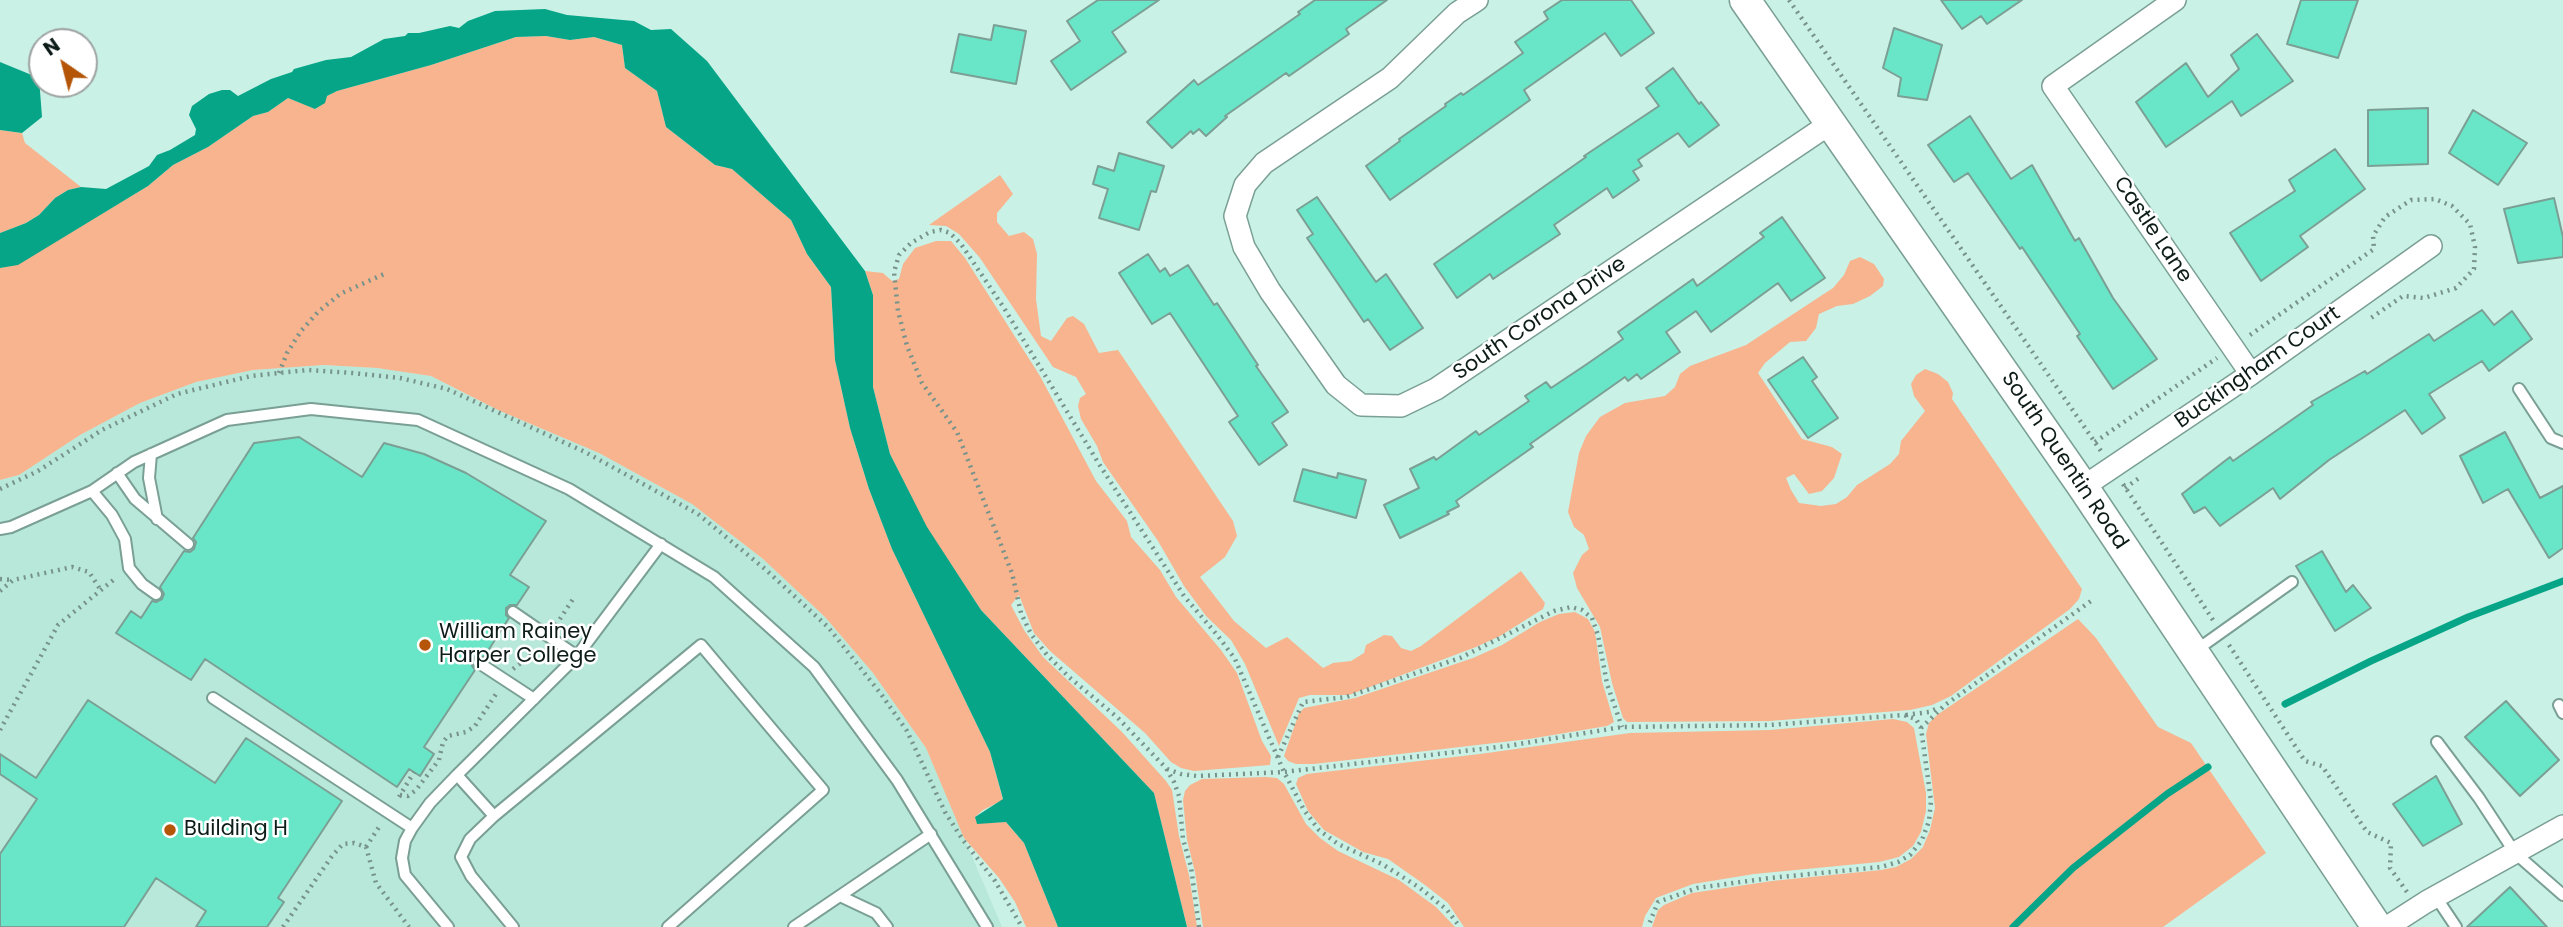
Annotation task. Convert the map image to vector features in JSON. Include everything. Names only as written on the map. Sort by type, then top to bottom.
[{"type":"main road","name":"South Quentin Road","points":[[1745,0],[2083,487],[2376,927]]},
{"type":"street","name":"South Corona Drive","points":[[1477,0],[1457,13],[1390,78],[1264,163],[1245,185],[1235,216],[1244,247],[1270,291],[1336,385],[1361,405],[1401,406],[1436,389],[1831,123]]},
{"type":"street","name":"Castle Lane","points":[[2175,0],[2053,86],[2251,374]]},
{"type":"street","name":"Buckingham Court","points":[[2083,487],[2251,374],[2431,246]]},
{"type":"street","points":[[2387,927],[2563,826]]},
{"type":"lane","points":[[2519,389],[2551,438],[2563,443]]},
{"type":"lane","points":[[0,529],[11,527],[92,491],[151,454],[227,420],[311,409],[418,420],[569,489],[714,577],[814,667],[897,780],[987,927]]},
{"type":"lane","points":[[151,454],[149,478],[156,519]]},
{"type":"lane","points":[[117,473],[135,499],[188,544]]},
{"type":"lane","points":[[92,491],[111,515],[124,539],[129,568],[156,594]]},
{"type":"lane","points":[[448,927],[405,875],[402,858],[405,841],[412,828],[430,803],[577,656],[661,544]]},
{"type":"lane","points":[[2193,652],[2292,582]]},
{"type":"lane","points":[[513,612],[577,656]]},
{"type":"lane","points":[[513,927],[471,876],[461,857],[470,839],[494,816],[701,645],[823,790],[668,927]]},
{"type":"lane","points":[[480,663],[534,699]]},
{"type":"lane","points":[[213,698],[412,828]]},
{"type":"lane","points":[[2437,742],[2479,798],[2515,853],[2563,895]]},
{"type":"lane","points":[[457,775],[494,816]]},
{"type":"lane","points":[[794,927],[842,897],[931,834]]},
{"type":"lane","points":[[842,897],[876,913],[887,927]]},
{"type":"lane","points":[[2436,897],[2456,927]]},
{"type":"path","points":[[1199,927],[1179,796],[1166,768],[1118,718],[1047,655],[1031,634],[1021,613],[1012,573],[957,432],[922,383],[907,346],[898,311],[894,272],[899,255],[911,243],[930,232],[941,230],[950,233],[961,244],[1184,596],[1234,659],[1284,772],[1304,810],[1319,830],[1338,844],[1382,864],[1420,888],[1447,910],[1460,927]]},
{"type":"path","points":[[279,373],[287,353],[301,331],[318,312],[340,294],[384,274]]},
{"type":"path","points":[[0,488],[38,471],[102,430],[177,394],[251,376],[308,370],[400,378],[447,389],[585,452],[698,514],[765,569],[828,627],[907,732],[945,812],[995,881],[1022,927]]},
{"type":"path","points":[[0,579],[13,580],[72,567],[89,572],[100,589]]},
{"type":"path","points":[[0,730],[58,625],[129,568]]},
{"type":"path","points":[[0,591],[13,580]]},
{"type":"path","points":[[400,795],[408,796],[429,776],[439,760],[443,742],[448,736],[466,732],[475,726],[513,668],[535,652],[573,599]]},
{"type":"path","points":[[1921,728],[1945,705],[2091,601]]},
{"type":"path","points":[[1278,758],[1303,702],[1346,697],[1460,658],[1554,611],[1570,607],[1583,610],[1592,618],[1607,684],[1622,727]]},
{"type":"path","points":[[1166,768],[1197,776],[1284,772],[1507,746],[1622,727],[1770,725],[1904,715],[1929,712],[1945,705]]},
{"type":"path","points":[[1648,927],[1658,902],[1698,888],[1770,877],[1881,867],[1910,855],[1922,840],[1929,821],[1931,801],[1921,728],[1916,719],[1904,715]]},
{"type":"path","points":[[283,927],[332,856],[343,844],[354,843],[366,847],[376,883],[410,927]]},
{"type":"shaded area","points":[[545,9],[567,15],[634,21],[651,30],[671,29],[707,61],[865,271],[873,295],[873,387],[890,454],[927,527],[981,610],[1154,793],[1187,927],[1058,927],[1024,843],[1006,822],[977,824],[975,817],[1003,799],[990,752],[892,549],[869,489],[850,428],[835,360],[831,287],[807,254],[791,220],[732,169],[715,165],[666,127],[657,91],[625,68],[622,45],[594,37],[570,40],[546,36],[516,37],[431,65],[337,91],[327,96],[325,103],[315,109],[288,98],[173,165],[148,186],[18,265],[0,268],[0,233],[39,215],[55,198],[68,190],[81,187],[106,189],[149,166],[157,155],[195,135],[196,129],[189,115],[192,106],[209,94],[230,90],[238,96],[294,69],[326,60],[351,57],[384,39],[450,26],[459,28],[468,21],[495,11]]},
{"type":"shaded area","points":[[546,36],[570,40],[594,37],[622,45],[625,68],[657,91],[666,127],[715,165],[732,169],[791,220],[807,254],[831,287],[835,360],[850,428],[869,489],[892,549],[990,752],[1003,800],[975,817],[977,823],[1006,822],[1024,843],[1058,927],[1026,927],[1015,902],[999,878],[964,838],[926,748],[873,673],[825,617],[763,559],[692,504],[599,453],[498,410],[431,376],[377,368],[324,365],[253,370],[196,382],[140,403],[80,435],[19,475],[0,480],[0,268],[18,264],[148,186],[173,165],[288,98],[316,109],[327,96],[337,91],[431,65],[516,37]]},
{"type":"shaded area","points":[[0,62],[28,73],[28,98],[41,98],[42,117],[22,133],[0,130]]},
{"type":"shaded area","points":[[0,130],[22,133],[25,143],[81,187],[68,190],[55,198],[39,215],[26,223],[0,233]]},
{"type":"shaded area","points":[[1000,175],[1013,194],[997,213],[997,222],[1009,236],[1024,232],[1033,239],[1037,254],[1036,299],[1041,336],[1051,341],[1067,318],[1073,316],[1084,324],[1099,353],[1118,350],[1233,521],[1237,536],[1225,557],[1200,577],[1234,621],[1266,648],[1287,637],[1323,668],[1333,663],[1351,661],[1364,653],[1366,645],[1384,635],[1392,636],[1401,648],[1411,651],[1521,571],[1545,603],[1543,609],[1500,636],[1476,647],[1349,695],[1310,695],[1299,698],[1279,746],[1245,664],[1231,640],[1206,616],[1184,586],[1158,541],[1103,462],[1081,419],[1078,406],[1080,398],[1086,394],[1076,377],[1053,367],[980,258],[959,234],[946,226],[929,225]]},
{"type":"shaded area","points":[[936,241],[951,241],[965,258],[1040,376],[1096,481],[1127,521],[1131,537],[1160,570],[1176,597],[1237,673],[1262,741],[1271,756],[1270,765],[1194,771],[1181,768],[1171,762],[1145,733],[1050,651],[1034,633],[1019,595],[1011,605],[1043,657],[1122,732],[1172,790],[1197,927],[1187,927],[1154,793],[981,610],[926,527],[890,454],[873,387],[873,295],[865,271],[883,273],[892,281],[899,279],[903,264],[915,248]]},
{"type":"shaded area","points":[[1860,257],[1874,264],[1884,279],[1883,286],[1853,304],[1837,306],[1819,314],[1816,328],[1806,341],[1790,342],[1765,363],[1758,373],[1802,439],[1832,447],[1842,454],[1834,478],[1822,491],[1809,494],[1794,474],[1786,478],[1799,503],[1821,506],[1836,504],[1847,497],[1857,485],[1890,464],[1899,454],[1901,441],[1925,411],[1914,396],[1911,384],[1916,375],[1925,369],[1948,382],[1953,393],[1952,399],[2082,589],[2079,599],[2070,609],[1951,696],[1932,705],[1910,710],[1769,721],[1627,722],[1623,718],[1612,683],[1600,627],[1577,588],[1573,573],[1582,555],[1589,549],[1584,535],[1574,527],[1568,512],[1579,453],[1586,436],[1600,417],[1625,403],[1665,396],[1675,387],[1680,374],[1690,366],[1746,345],[1833,288],[1844,275],[1850,261]]},
{"type":"shaded area","name":"William Rainey Harper College","points":[[324,365],[377,368],[431,376],[498,410],[599,453],[692,504],[763,559],[825,617],[873,673],[926,748],[1002,927],[0,927],[0,480],[19,475],[80,435],[140,403],[196,382],[253,370]]},
{"type":"shaded area","points":[[1575,612],[1588,619],[1595,632],[1602,681],[1614,722],[1607,726],[1529,739],[1314,764],[1296,764],[1284,756],[1299,713],[1304,708],[1355,698],[1473,658],[1502,645],[1540,622],[1559,614]]},
{"type":"shaded area","points":[[2078,619],[2096,638],[2158,727],[2191,743],[2266,853],[2163,927],[1652,927],[1658,910],[1692,893],[1772,881],[1881,870],[1896,867],[1911,859],[1923,847],[1935,808],[1926,734],[1929,723]]},
{"type":"shaded area","points":[[1893,719],[1907,722],[1914,728],[1926,793],[1926,811],[1921,832],[1913,846],[1899,857],[1879,862],[1754,874],[1693,884],[1656,898],[1642,927],[1464,927],[1448,903],[1388,859],[1363,852],[1324,830],[1308,811],[1296,784],[1298,778],[1307,774],[1630,733],[1770,730]]},
{"type":"shaded area","points":[[1277,778],[1284,784],[1306,824],[1320,838],[1338,851],[1399,880],[1436,907],[1455,927],[1203,927],[1187,840],[1183,800],[1185,791],[1202,779]]},
{"type":"building","points":[[1098,0],[1159,0],[1112,32],[1126,52],[1071,90],[1051,61],[1080,41],[1067,21]]},
{"type":"building","points":[[1315,0],[1387,0],[1346,29],[1349,34],[1289,76],[1286,73],[1225,116],[1227,117],[1206,136],[1199,129],[1193,134],[1191,131],[1172,148],[1147,122],[1194,80],[1198,85],[1300,14],[1298,12]]},
{"type":"building","points":[[1562,0],[1631,0],[1654,33],[1621,56],[1605,33],[1524,90],[1530,100],[1390,200],[1366,166],[1446,106],[1445,104],[1461,93],[1463,95],[1523,53],[1515,42],[1548,19],[1544,12]]},
{"type":"building","points":[[1941,0],[2022,0],[1987,24],[1981,16],[1962,29]]},
{"type":"building","points":[[2301,0],[2358,0],[2338,58],[2287,44]]},
{"type":"building","points":[[994,25],[1026,31],[1016,84],[951,72],[959,34],[991,40]]},
{"type":"building","points":[[1894,28],[1942,45],[1927,100],[1898,96],[1901,78],[1883,68]]},
{"type":"building","points":[[2257,34],[2293,81],[2241,116],[2232,101],[2166,147],[2136,102],[2186,63],[2208,97],[2239,69],[2231,55]]},
{"type":"building","points":[[1673,68],[1699,104],[1701,102],[1719,125],[1689,147],[1678,133],[1638,160],[1642,166],[1633,171],[1639,180],[1613,198],[1607,188],[1554,225],[1560,234],[1493,279],[1490,274],[1457,298],[1434,264],[1586,157],[1584,156],[1659,106],[1646,88]]},
{"type":"building","points":[[2428,108],[2428,164],[2368,166],[2368,110]]},
{"type":"building","points":[[2473,110],[2527,143],[2498,185],[2449,153]]},
{"type":"building","points":[[1970,116],[2011,179],[2032,165],[2075,241],[2079,238],[2113,298],[2157,359],[2113,389],[2022,247],[2020,249],[1968,173],[1954,182],[1928,145]]},
{"type":"building","points":[[2335,149],[2365,189],[2300,236],[2308,247],[2261,281],[2230,233],[2295,191],[2289,180]]},
{"type":"building","points":[[1119,153],[1164,166],[1156,192],[1151,191],[1139,230],[1099,218],[1108,189],[1093,184],[1098,166],[1114,171]]},
{"type":"building","points":[[1317,197],[1376,282],[1386,274],[1423,328],[1390,350],[1368,319],[1364,322],[1307,238],[1313,234],[1297,210]]},
{"type":"building","points":[[2554,198],[2563,237],[2563,257],[2518,263],[2504,209]]},
{"type":"building","points":[[1782,217],[1825,278],[1791,301],[1778,283],[1711,332],[1696,311],[1666,332],[1680,352],[1641,379],[1637,374],[1628,381],[1625,377],[1530,444],[1533,447],[1456,501],[1459,506],[1447,512],[1449,514],[1400,538],[1384,505],[1419,488],[1410,469],[1434,457],[1436,460],[1476,431],[1479,435],[1529,401],[1525,396],[1546,382],[1551,388],[1587,364],[1623,339],[1618,332],[1693,279],[1697,286],[1764,237],[1760,233]]},
{"type":"building","points":[[1148,254],[1160,272],[1165,268],[1170,276],[1188,265],[1214,305],[1217,303],[1288,412],[1272,423],[1287,445],[1259,465],[1229,422],[1238,416],[1170,313],[1152,324],[1119,273]]},
{"type":"building","points":[[2482,310],[2494,325],[2512,311],[2532,339],[2489,371],[2482,361],[2429,394],[2445,418],[2422,434],[2405,410],[2329,460],[2280,499],[2273,488],[2220,526],[2205,507],[2194,513],[2182,494],[2230,457],[2233,461],[2313,405],[2311,402],[2365,371],[2367,374],[2429,334],[2434,341]]},
{"type":"building","points":[[1803,357],[1817,377],[1812,381],[1838,418],[1808,438],[1768,380]]},
{"type":"building","points":[[2505,432],[2540,498],[2563,486],[2563,548],[2549,558],[2508,489],[2483,503],[2460,456]]},
{"type":"building","points":[[299,437],[362,477],[384,443],[424,454],[466,473],[546,521],[510,575],[529,587],[517,605],[506,608],[509,618],[484,657],[476,656],[472,659],[475,670],[424,747],[434,754],[420,776],[409,769],[397,787],[205,659],[191,680],[116,633],[131,611],[141,618],[152,601],[162,599],[164,594],[160,587],[184,551],[190,552],[194,549],[196,542],[193,538],[254,443]]},
{"type":"building","points":[[1303,469],[1337,478],[1338,473],[1366,480],[1356,518],[1294,501]]},
{"type":"building","points":[[2322,551],[2346,592],[2353,585],[2371,608],[2335,631],[2296,566]]},
{"type":"building","name":"Building H","points":[[88,700],[215,783],[246,738],[342,801],[278,898],[284,902],[267,927],[196,927],[206,911],[156,878],[124,927],[0,927],[0,854],[37,799],[0,774],[0,754],[36,778]]},
{"type":"building","points":[[2506,701],[2559,760],[2520,796],[2465,737]]},
{"type":"building","points":[[2436,776],[2462,824],[2423,846],[2393,804]]},
{"type":"building","points":[[2510,887],[2547,927],[2467,927]]},
{"type":"waterway","points":[[2285,704],[2468,617],[2563,581]]},
{"type":"waterway","points":[[2013,927],[2073,868],[2167,794],[2208,767]]},
{"type":"place","name":"William Rainey Harper College","points":[[425,645]]},
{"type":"place","name":"Building H","points":[[170,830]]}]
